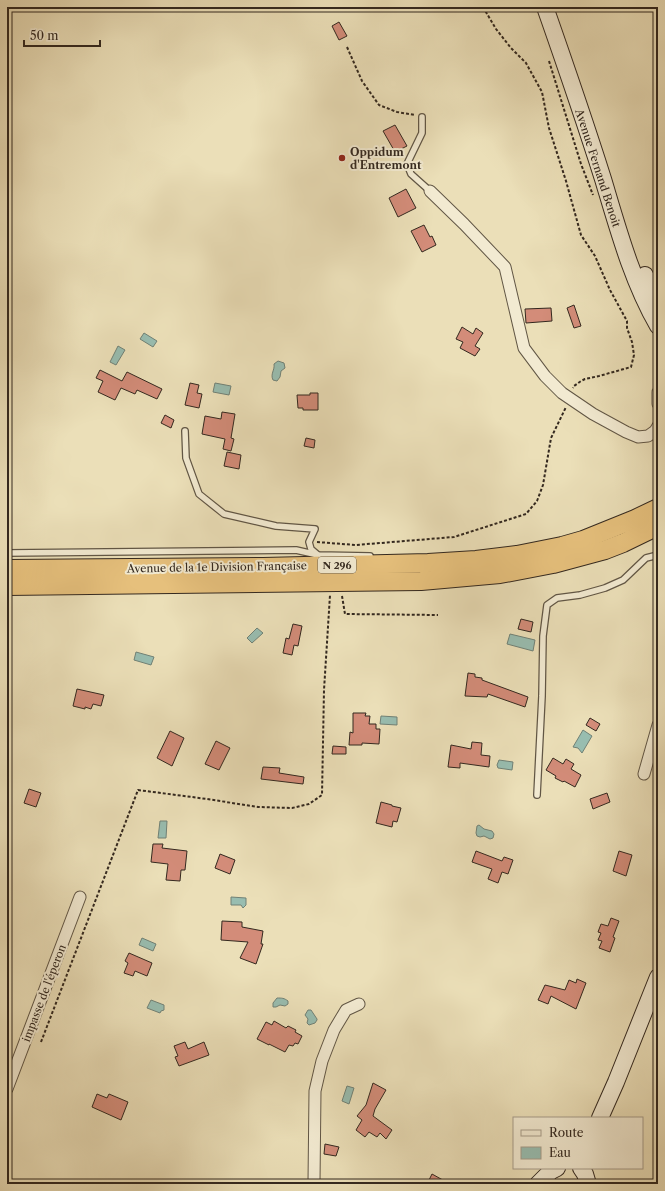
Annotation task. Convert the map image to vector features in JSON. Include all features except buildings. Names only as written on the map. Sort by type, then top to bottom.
[{"type":"highway","name":"Avenue de la 1e Division Française","points":[[7,568],[270,566],[476,560],[517,555],[583,540],[658,508]]},
{"type":"highway","name":"Avenue de la 1e Division Française","points":[[7,586],[421,580],[500,574],[553,564],[623,544],[658,526]]},
{"type":"highway","points":[[623,544],[658,531]]},
{"type":"main road","name":"Avenue Fernand Benoit","points":[[545,7],[618,232],[643,299],[658,326]]},
{"type":"main road","name":"Avenue Fernand Benoit","points":[[552,7],[616,196],[647,282],[658,303]]},
{"type":"main road","points":[[603,1115],[657,979]]},
{"type":"main road","points":[[538,1184],[555,1169]]},
{"type":"street","points":[[430,190],[505,267],[524,348],[545,376],[562,393],[593,414],[626,432],[638,437],[648,436],[655,431],[658,426]]},
{"type":"street","points":[[658,392],[658,404]]},
{"type":"street","points":[[644,774],[658,725]]},
{"type":"street","name":"impasse de l'éperon","points":[[7,1089],[80,897]]},
{"type":"street","points":[[314,1183],[315,1091],[322,1061],[334,1030],[346,1010],[359,1004]]},
{"type":"lane","points":[[422,117],[422,133],[407,164],[411,174],[430,190]]},
{"type":"lane","points":[[185,431],[186,458],[199,494],[224,514],[276,526],[315,529],[309,542],[312,549],[318,555]]},
{"type":"lane","points":[[7,553],[296,550],[318,555],[373,556]]},
{"type":"lane","points":[[537,795],[542,696],[543,636],[547,605],[557,598],[580,595],[605,588],[623,580],[646,558],[658,555]]},
{"type":"lane","points":[[397,558],[444,562]]},
{"type":"path","points":[[309,542],[356,545],[454,537],[526,514],[537,501],[543,485],[551,438],[574,386],[585,379],[631,367],[634,355],[632,342],[627,328],[628,321],[610,290],[595,256],[581,235],[549,128],[542,92],[526,63],[510,48],[496,29],[484,7]]},
{"type":"path","points":[[347,47],[362,81],[379,104],[397,112],[422,117]]},
{"type":"path","points":[[336,582],[345,614],[438,615]]},
{"type":"path","points":[[41,1042],[138,790],[271,808],[292,808],[309,804],[322,795],[324,690],[336,582]]},
{"type":"water","points":[[144,333],[157,341],[153,347],[140,339]]},
{"type":"water","points":[[118,346],[125,350],[116,365],[110,362]]},
{"type":"water","points":[[278,361],[284,363],[285,368],[281,371],[280,377],[277,381],[273,380],[272,376],[274,364]]},
{"type":"water","points":[[215,383],[231,386],[229,395],[213,392]]},
{"type":"water","points":[[257,628],[263,633],[252,643],[247,638]]},
{"type":"water","points":[[510,634],[535,640],[533,651],[507,644]]},
{"type":"water","points":[[136,652],[154,657],[151,665],[134,660]]},
{"type":"water","points":[[381,716],[397,717],[397,725],[380,724]]},
{"type":"water","points":[[583,730],[592,736],[582,753],[578,748],[573,747]]},
{"type":"water","points":[[499,760],[513,762],[512,770],[498,768],[497,765]]},
{"type":"water","points":[[160,821],[167,821],[166,838],[158,838]]},
{"type":"water","points":[[479,825],[484,829],[492,831],[494,834],[493,838],[490,839],[484,836],[477,836],[477,826]]},
{"type":"water","points":[[231,897],[246,898],[246,905],[243,908],[241,905],[231,905]]},
{"type":"water","points":[[142,938],[156,944],[153,951],[139,945]]},
{"type":"water","points":[[277,998],[285,999],[288,1001],[288,1004],[285,1006],[280,1005],[273,1007],[273,1003]]},
{"type":"water","points":[[151,1000],[164,1005],[164,1010],[160,1013],[147,1008]]},
{"type":"water","points":[[308,1010],[311,1010],[317,1019],[315,1023],[309,1025],[307,1023],[308,1019],[305,1015]]},
{"type":"water","points":[[347,1086],[354,1088],[349,1104],[342,1101]]},
{"type":"place","name":"Oppidum d'Entremont","points":[[342,158]]}]
